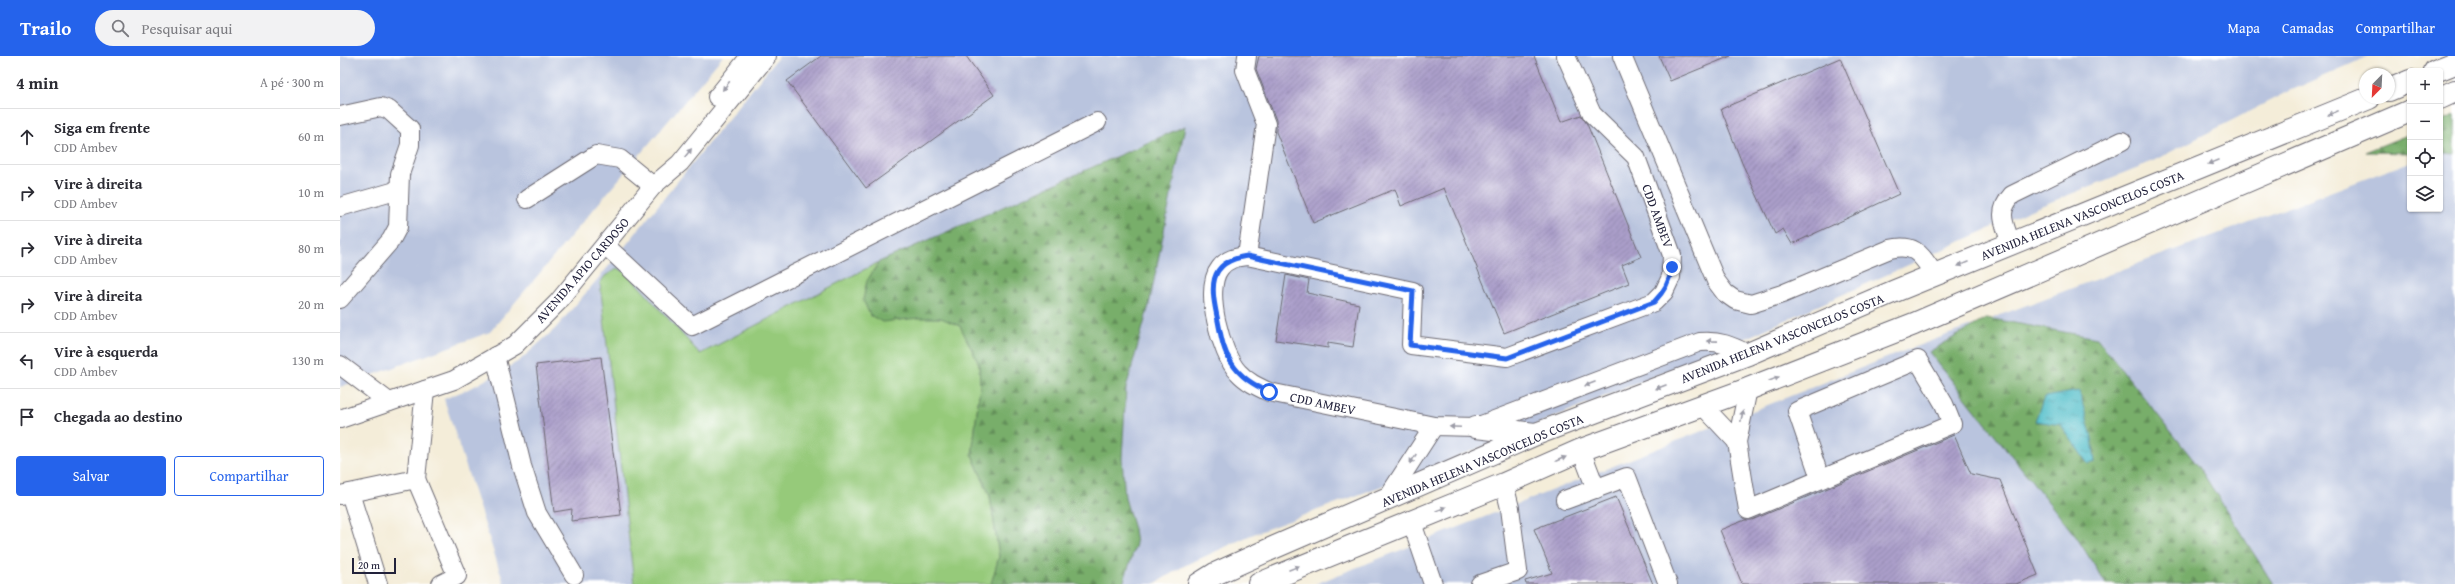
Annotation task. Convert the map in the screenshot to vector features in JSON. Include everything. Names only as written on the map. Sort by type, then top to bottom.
[{"type":"highway","points":[[2442,68],[2455,63]]},
{"type":"highway","points":[[2395,87],[2407,82]]},
{"type":"highway","points":[[2443,97],[2455,91]]},
{"type":"highway","name":"AVENIDA HELENA VASCONCELOS COSTA","points":[[1199,584],[1215,574],[1275,547],[1536,434],[1748,354],[1935,275],[2359,102]]},
{"type":"highway","points":[[1259,584],[1411,520],[1504,484],[1581,450],[1704,406],[1914,324],[2407,111]]},
{"type":"highway","points":[[1476,427],[1536,434]]},
{"type":"street","name":"AVENIDA APIO CARDOSO","points":[[656,182],[668,158],[750,56]]},
{"type":"street","name":"AVENIDA APIO CARDOSO","points":[[341,417],[454,380],[515,345],[558,302],[656,182],[680,162],[767,56]]},
{"type":"street","points":[[1247,56],[1245,70],[1266,124],[1247,256]]},
{"type":"street","name":"CDD AMBEV","points":[[1476,427],[1434,426],[1269,392],[1253,385],[1239,373],[1230,362],[1222,344],[1213,298],[1213,281],[1220,268],[1231,258],[1247,256],[1413,291],[1410,345],[1507,358],[1654,302],[1664,292],[1671,277],[1672,255],[1667,241],[1636,157],[1592,114],[1566,56]]},
{"type":"street","points":[[1622,56],[1716,281],[1730,296],[1751,304],[1782,294],[1890,249],[1903,246],[1916,250],[1935,275]]},
{"type":"street","points":[[340,116],[381,107],[390,110],[410,129],[410,145],[400,174],[398,227],[391,240],[340,299]]},
{"type":"street","points":[[605,245],[692,326],[1097,122]]},
{"type":"street","points":[[2012,244],[2002,217],[2004,204],[2012,196],[2122,140]]},
{"type":"street","points":[[527,199],[596,155],[620,159],[656,182]]},
{"type":"street","points":[[340,207],[399,190]]},
{"type":"street","points":[[1476,427],[1700,342],[1713,340],[1724,343],[1748,354]]},
{"type":"street","points":[[495,356],[522,466],[537,513],[574,575]]},
{"type":"street","points":[[1748,389],[1737,442],[1748,510],[1820,478],[1952,424],[1944,404],[1918,360],[1797,411],[1820,478]]},
{"type":"street","points":[[340,365],[389,402]]},
{"type":"street","points":[[424,390],[416,479],[457,576],[442,584]]},
{"type":"street","points":[[1704,406],[1737,442]]},
{"type":"street","points":[[1386,500],[1434,426]]},
{"type":"street","points":[[1581,450],[1596,489]]},
{"type":"street","points":[[1565,500],[1627,477],[1668,584]]},
{"type":"street","points":[[378,584],[345,494],[416,479]]},
{"type":"street","points":[[1480,584],[1518,571],[1510,508],[1504,484]]},
{"type":"street","points":[[1411,520],[1433,584]]},
{"type":"shaded area","points":[[340,56],[723,56],[490,332],[340,387]]},
{"type":"shaded area","points":[[779,56],[2369,56],[2283,94],[2151,162],[2033,209],[1735,343],[1430,468],[1251,535],[1184,566],[1154,584],[1123,584],[1136,544],[1134,529],[1125,498],[1122,458],[1126,388],[1149,305],[1184,126],[879,262],[700,354],[628,274],[605,276],[600,284],[634,584],[504,584],[444,399],[473,387],[519,361],[555,329],[614,260]]},
{"type":"shaded area","points":[[2455,145],[2455,584],[1315,584],[1904,351],[2407,163],[2407,212],[2443,212],[2443,150]]},
{"type":"green space","points":[[2455,115],[2455,154],[2443,153],[2443,120]]},
{"type":"green space","points":[[1185,126],[1149,305],[1126,388],[1122,458],[1125,498],[1134,529],[1136,544],[1123,584],[991,584],[999,556],[990,496],[972,455],[980,386],[979,364],[960,326],[941,318],[919,318],[882,322],[870,315],[863,300],[867,281],[879,262]]},
{"type":"green space","points":[[2407,135],[2407,153],[2365,152]]},
{"type":"green space","points":[[879,262],[866,287],[865,299],[870,315],[942,318],[960,326],[971,345],[979,364],[980,386],[972,455],[990,496],[999,556],[994,581],[991,584],[634,584],[600,283],[605,276],[618,268],[628,274],[700,354]]},
{"type":"green space","points":[[1987,318],[2097,338],[2199,467],[2273,584],[2106,584],[2077,538],[1929,352]]},
{"type":"water","points":[[2079,391],[2092,438],[2095,462],[2088,464],[2061,425],[2035,421],[2044,397]]},
{"type":"building","points":[[821,56],[966,56],[994,95],[866,188],[787,81]]},
{"type":"building","points":[[1259,56],[1534,56],[1561,122],[1581,115],[1587,124],[1641,257],[1622,265],[1629,283],[1504,333],[1444,188],[1401,206],[1395,189],[1313,223],[1276,132],[1276,120],[1256,69]]},
{"type":"building","points":[[1659,56],[1731,56],[1670,81]]},
{"type":"building","points":[[1840,58],[1899,194],[1792,244],[1783,229],[1775,234],[1742,163],[1721,109]]},
{"type":"building","points":[[1286,275],[1309,280],[1307,293],[1359,304],[1353,347],[1328,343],[1328,348],[1276,340]]},
{"type":"building","points":[[601,357],[621,515],[571,521],[572,509],[554,512],[536,365]]},
{"type":"building","points":[[1954,435],[1971,474],[2000,480],[2038,575],[2016,584],[1742,584],[1720,530],[1745,520],[1752,520]]},
{"type":"building","points":[[1616,497],[1653,584],[1526,584],[1525,581],[1552,573],[1534,529]]},
{"type":"route","points":[[1269,392],[1253,385],[1239,373],[1230,362],[1222,344],[1213,298],[1213,281],[1220,268],[1231,258],[1247,256],[1413,291],[1410,345],[1507,358],[1654,302],[1664,292],[1671,277],[1672,267]]}]
